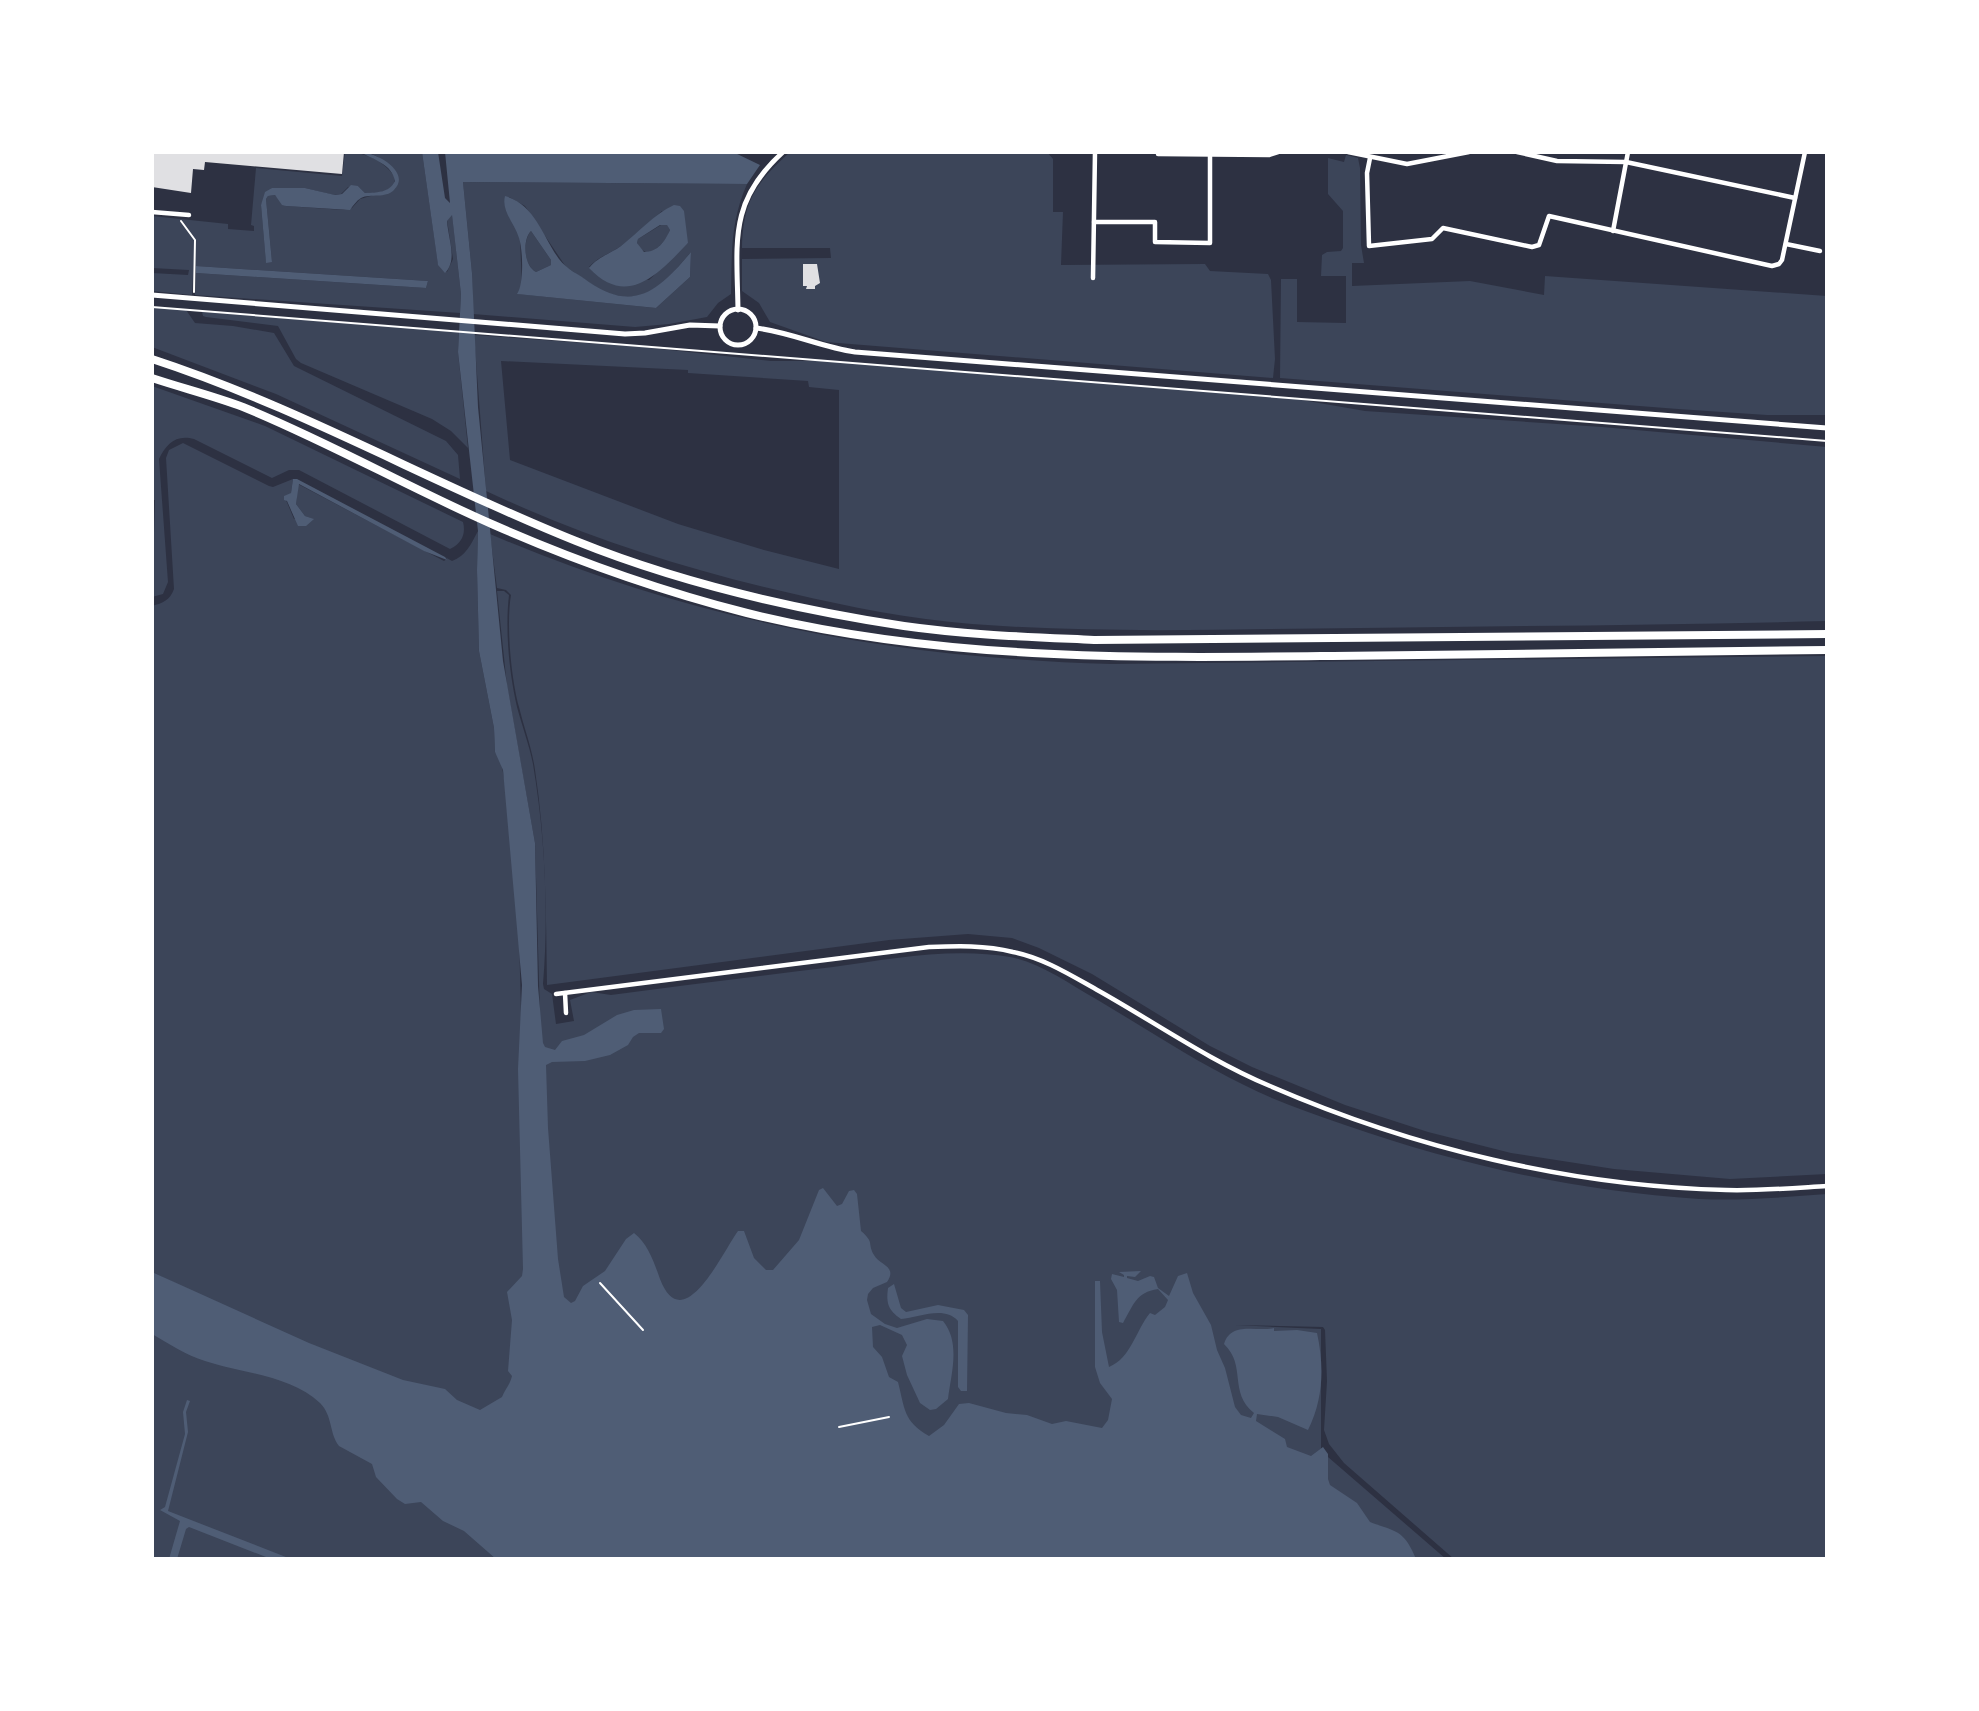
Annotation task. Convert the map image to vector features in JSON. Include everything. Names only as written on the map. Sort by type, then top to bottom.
[{"type":"highway","points":[[152,359],[281,406],[491,506],[579,542],[647,566],[759,597],[906,626],[1005,636],[1189,641],[1827,634]]},
{"type":"highway","points":[[152,378],[242,407],[493,525],[575,559],[660,588],[749,613],[860,636],[969,650],[1054,656],[1827,650]]},
{"type":"street","points":[[738,310],[738,224],[744,204],[766,168],[783,152]]},
{"type":"street","points":[[1093,278],[1095,152]]},
{"type":"street","points":[[1158,154],[1269,155],[1278,152]]},
{"type":"street","points":[[1348,152],[1407,164],[1441,155],[1469,152]]},
{"type":"street","points":[[1517,152],[1557,161],[1626,162],[1795,198]]},
{"type":"street","points":[[1613,231],[1629,152]]},
{"type":"street","points":[[1370,158],[1367,173],[1369,246],[1432,239],[1443,228],[1532,247],[1539,245],[1549,216],[1772,265],[1779,264],[1786,244],[1805,152]]},
{"type":"street","points":[[1094,222],[1155,222],[1155,242],[1210,243],[1210,154]]},
{"type":"street","points":[[152,212],[189,215]]},
{"type":"street","points":[[1786,244],[1820,251]]},
{"type":"street","points":[[152,295],[634,334],[690,325],[720,326]]},
{"type":"street","points":[[738,310],[750,314],[756,328],[751,340],[737,345],[724,338],[720,326],[727,313],[738,310]]},
{"type":"street","points":[[756,328],[855,352],[1827,428]]},
{"type":"street","points":[[556,994],[929,947],[989,947],[1028,956],[1070,975],[1233,1070],[1324,1109],[1404,1136],[1522,1165],[1616,1181],[1729,1190],[1827,1186]]},
{"type":"street","points":[[565,993],[566,1013]]},
{"type":"path","points":[[176,214],[195,240],[193,300]]},
{"type":"path","points":[[152,307],[1827,441]]},
{"type":"path","points":[[600,1283],[643,1329]]},
{"type":"path","points":[[839,1427],[889,1417]]},
{"type":"shaded area","points":[[345,152],[366,155],[379,162],[395,177],[392,187],[385,191],[365,193],[358,186],[348,187],[341,194],[334,195],[305,188],[272,188],[261,205],[266,262],[272,262],[266,199],[268,196],[275,195],[286,206],[344,210],[352,208],[360,199],[395,189],[398,176],[378,157],[368,152],[422,152],[438,264],[447,272],[453,259],[447,220],[452,214],[461,294],[460,313],[195,295],[196,273],[426,288],[428,281],[196,266],[195,239],[192,295],[152,291],[152,273],[188,275],[189,270],[152,268],[152,216],[228,224],[228,229],[254,231],[254,226],[251,225],[256,168],[342,176]]},
{"type":"shaded area","points":[[360,152],[375,155],[390,164],[399,176],[394,190],[361,198],[350,210],[286,206],[282,205],[275,195],[268,196],[266,199],[272,262],[266,263],[261,205],[265,192],[272,188],[305,188],[335,195],[342,194],[351,185],[358,186],[365,193],[390,188],[395,181],[390,170]]},
{"type":"shaded area","points":[[422,152],[438,152],[445,198],[450,203],[445,152],[733,152],[760,165],[747,184],[463,182],[472,273],[478,407],[503,661],[535,843],[538,986],[543,1043],[545,1047],[555,1050],[562,1041],[584,1035],[617,1015],[634,1010],[661,1009],[664,1029],[661,1033],[639,1033],[628,1045],[610,1055],[546,1065],[558,1259],[564,1297],[571,1303],[575,1301],[583,1286],[605,1271],[626,1239],[634,1233],[647,1248],[669,1295],[680,1300],[691,1296],[702,1286],[738,1231],[744,1231],[754,1258],[766,1270],[773,1270],[799,1240],[819,1190],[823,1188],[837,1206],[842,1204],[849,1191],[854,1190],[857,1194],[861,1231],[869,1241],[876,1258],[890,1272],[887,1282],[873,1288],[868,1294],[871,1314],[885,1324],[897,1328],[927,1319],[943,1321],[952,1339],[953,1359],[948,1399],[936,1409],[930,1410],[920,1403],[907,1375],[902,1356],[907,1345],[902,1335],[880,1325],[872,1327],[873,1347],[882,1357],[889,1377],[898,1382],[906,1414],[914,1425],[929,1436],[944,1425],[959,1404],[969,1403],[1006,1413],[1027,1415],[1052,1424],[1066,1421],[1102,1428],[1108,1420],[1112,1399],[1100,1383],[1095,1367],[1095,1281],[1100,1281],[1102,1332],[1109,1367],[1123,1357],[1150,1313],[1155,1315],[1165,1307],[1168,1300],[1158,1289],[1145,1293],[1136,1301],[1123,1323],[1119,1322],[1117,1290],[1111,1279],[1112,1274],[1124,1277],[1119,1272],[1141,1271],[1135,1277],[1127,1278],[1138,1281],[1154,1277],[1158,1288],[1169,1296],[1178,1276],[1187,1273],[1193,1293],[1211,1325],[1235,1407],[1241,1415],[1251,1418],[1254,1413],[1246,1405],[1239,1388],[1235,1361],[1224,1344],[1227,1337],[1232,1332],[1245,1329],[1274,1328],[1274,1331],[1317,1333],[1321,1357],[1320,1394],[1308,1430],[1278,1417],[1257,1414],[1256,1421],[1285,1439],[1287,1447],[1311,1456],[1323,1447],[1328,1454],[1330,1485],[1357,1503],[1370,1522],[1399,1533],[1408,1542],[1416,1559],[496,1559],[464,1531],[443,1521],[421,1502],[405,1504],[397,1499],[376,1477],[372,1464],[339,1446],[324,1408],[308,1394],[295,1386],[265,1376],[198,1359],[152,1334],[152,1272],[309,1343],[403,1380],[445,1389],[457,1400],[480,1410],[502,1397],[512,1376],[508,1371],[512,1320],[507,1292],[522,1276],[523,1269],[518,1069],[522,985],[503,770],[495,752],[494,728],[479,651],[478,531],[458,352],[461,294],[452,215],[447,221],[451,262],[445,273],[438,265]]},
{"type":"shaded area","points":[[790,152],[1047,152],[1053,159],[1053,212],[1063,212],[1061,265],[1205,264],[1210,271],[1268,274],[1271,280],[1275,359],[1273,378],[826,342],[770,322],[759,303],[742,291],[742,259],[831,258],[830,248],[742,248],[745,218],[754,194],[768,173]]},
{"type":"shaded area","points":[[1346,155],[1358,158],[1360,168],[1361,245],[1364,263],[1352,263],[1352,286],[1470,281],[1544,295],[1545,276],[1827,296],[1827,415],[1767,415],[1678,409],[1280,378],[1281,279],[1297,279],[1297,322],[1346,323],[1346,276],[1321,276],[1322,255],[1341,251],[1343,248],[1343,211],[1328,194],[1328,158],[1344,162]]},
{"type":"shaded area","points":[[463,182],[747,184],[735,225],[731,294],[718,303],[707,317],[635,327],[473,314],[472,273]],"holes":[[[509,197],[525,206],[566,267],[605,293],[624,297],[644,295],[665,282],[691,252],[690,277],[656,308],[518,294],[522,287],[520,239]],[[662,211],[688,243],[649,280],[589,267],[630,240]]]},
{"type":"shaded area","points":[[505,196],[524,206],[562,263],[605,291],[620,296],[634,296],[646,292],[658,286],[691,252],[690,277],[656,308],[517,294],[522,275],[521,251],[519,238],[504,202]],"holes":[[[531,231],[551,260],[551,265],[536,272],[532,269],[525,246]]]},
{"type":"shaded area","points":[[674,205],[680,206],[684,211],[688,243],[654,275],[630,286],[617,286],[603,280],[589,268],[621,246]],"holes":[[[660,225],[667,225],[670,230],[663,242],[657,248],[644,252],[637,243],[638,239]]]},
{"type":"shaded area","points":[[667,224],[670,230],[661,244],[648,253],[640,249],[638,239]]},
{"type":"shaded area","points":[[531,231],[551,260],[551,265],[536,272],[529,264],[526,253],[526,241]]},
{"type":"shaded area","points":[[196,266],[428,281],[426,288],[196,273]]},
{"type":"shaded area","points":[[152,307],[186,310],[195,323],[274,333],[294,366],[446,441],[458,455],[460,479],[276,394],[152,347]]},
{"type":"shaded area","points":[[202,312],[459,332],[458,352],[468,448],[451,431],[432,419],[301,363],[296,359],[278,326],[206,317]]},
{"type":"shaded area","points":[[474,335],[642,347],[771,361],[822,361],[1225,392],[1296,399],[1365,411],[1602,427],[1827,447],[1827,621],[1167,630],[1069,629],[949,622],[835,603],[712,573],[597,537],[486,491]],"holes":[[[501,361],[688,370],[688,373],[808,381],[809,387],[839,390],[839,569],[678,524],[510,460]]]},
{"type":"shaded area","points":[[152,386],[265,426],[463,522],[462,538],[450,549],[299,470],[289,470],[272,478],[194,439],[182,438],[168,445],[159,459],[168,582],[163,594],[152,597],[155,500],[152,500]]},
{"type":"shaded area","points":[[183,443],[269,486],[293,479],[291,493],[286,500],[294,519],[313,519],[305,516],[296,504],[298,484],[444,561],[447,559],[445,557],[452,561],[461,556],[478,531],[479,651],[494,728],[495,752],[501,761],[506,790],[519,935],[521,1012],[540,1015],[535,843],[507,686],[497,591],[504,591],[509,595],[508,651],[512,680],[537,791],[546,902],[543,984],[544,989],[552,994],[556,1024],[574,1021],[570,1000],[591,992],[611,995],[921,955],[988,954],[1021,960],[1055,975],[1256,1091],[1345,1125],[1431,1152],[1564,1183],[1654,1195],[1731,1199],[1827,1194],[1827,1559],[1454,1559],[1344,1463],[1329,1444],[1324,1430],[1327,1381],[1323,1327],[1235,1325],[1321,1329],[1321,1448],[1446,1559],[152,1559],[152,1276],[234,1311],[152,1272],[152,606],[166,600],[174,589],[166,458],[169,450]]},
{"type":"shaded area","points":[[293,479],[447,560],[424,551],[299,484],[296,504],[305,516],[314,519],[306,526],[298,526],[287,501],[284,500],[284,496],[291,493]]},
{"type":"shaded area","points":[[490,534],[641,590],[717,611],[871,643],[950,653],[1111,664],[1827,656],[1827,1174],[1730,1179],[1614,1169],[1511,1153],[1428,1132],[1345,1105],[1252,1067],[1210,1046],[1092,974],[1012,938],[968,934],[889,940],[547,985],[545,877],[539,797],[532,754],[514,681],[509,636],[511,595],[506,590],[497,588]]},
{"type":"shaded area","points":[[894,1284],[901,1308],[906,1312],[938,1305],[964,1310],[968,1315],[967,1391],[961,1391],[958,1387],[958,1321],[952,1316],[938,1313],[901,1319],[893,1312],[888,1302],[888,1288]]},
{"type":"shaded area","points":[[187,1400],[190,1401],[186,1412],[188,1432],[168,1511],[291,1559],[271,1559],[189,1527],[186,1529],[177,1559],[169,1559],[180,1521],[160,1510],[165,1507],[185,1434],[183,1412]]},
{"type":"building","points":[[152,152],[344,152],[342,174],[205,162],[204,170],[193,169],[191,193],[152,187]]},
{"type":"building","points":[[803,264],[817,264],[820,283],[815,289],[806,289],[807,286],[803,286]]}]
